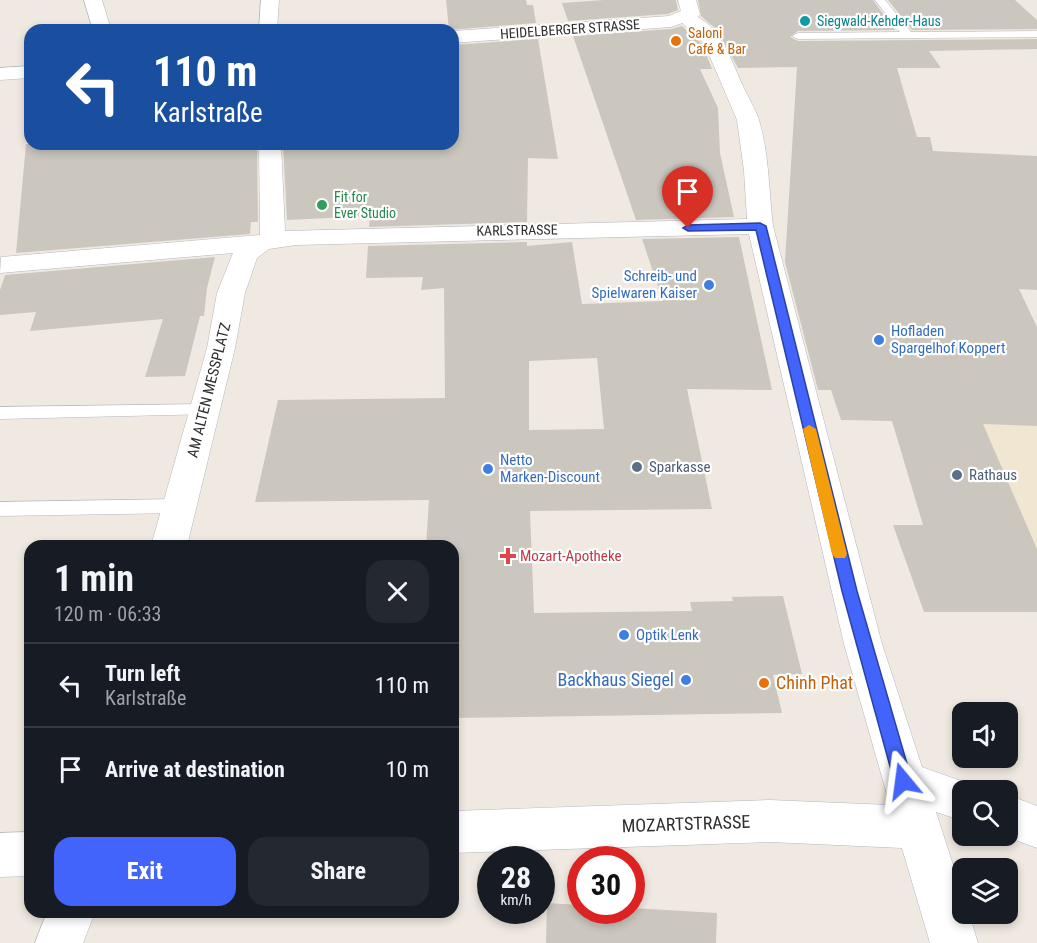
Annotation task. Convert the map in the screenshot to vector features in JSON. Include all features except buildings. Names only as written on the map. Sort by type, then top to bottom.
[{"type":"street","points":[[93,0],[100,24]]},
{"type":"street","points":[[268,24],[270,0]]},
{"type":"street","points":[[686,9],[713,41],[747,120],[756,171],[760,226],[847,584],[903,781],[954,943]]},
{"type":"street","name":"HEIDELBERGER STRASSE","points":[[459,37],[660,23],[686,9]]},
{"type":"street","points":[[0,74],[24,72]]},
{"type":"street","points":[[270,150],[270,237]]},
{"type":"street","name":"KARLSTRASSE","points":[[1,265],[270,237],[760,226]]},
{"type":"street","name":"AM ALTEN MESSPLATZ","points":[[171,540],[206,410],[210,383],[221,348],[231,293],[239,267],[245,254],[270,237]]},
{"type":"street","points":[[903,781],[952,797]]},
{"type":"street","points":[[1018,820],[1037,827]]},
{"type":"street","name":"MOZARTSTRASSE","points":[[459,832],[770,821],[919,827]]},
{"type":"street","points":[[0,855],[24,854]]},
{"type":"street","points":[[59,943],[68,918]]},
{"type":"lane","points":[[879,0],[908,35]]},
{"type":"lane","points":[[798,36],[1037,34]]},
{"type":"lane","points":[[0,412],[206,410]]},
{"type":"lane","points":[[0,508],[179,506]]},
{"type":"shaded area","points":[[983,424],[1037,426],[1037,549]]},
{"type":"slow traffic","points":[[809,429],[840,554]]},
{"type":"place","name":"Siegwald-Kehder-Haus","points":[[805,21]]},
{"type":"place","name":"Saloni Café & Bar","points":[[676,41]]},
{"type":"place","name":"Fit for Ever Studio","points":[[322,205]]},
{"type":"place","name":"Schreib- und Spielwaren Kaiser","points":[[709,285]]},
{"type":"place","name":"Hofladen Spargelhof Koppert","points":[[879,340]]},
{"type":"place","name":"Sparkasse","points":[[637,467]]},
{"type":"place","name":"Netto Marken-Discount","points":[[488,469]]},
{"type":"place","name":"Rathaus","points":[[957,475]]},
{"type":"place","name":"Mozart-Apotheke","points":[[508,556]]},
{"type":"place","name":"Optik Lenk","points":[[624,635]]},
{"type":"place","name":"Backhaus Siegel","points":[[686,680]]},
{"type":"place","name":"Chinh Phat","points":[[764,683]]},
{"type":"route","points":[[688,228],[760,226],[849,591],[903,781]]}]
